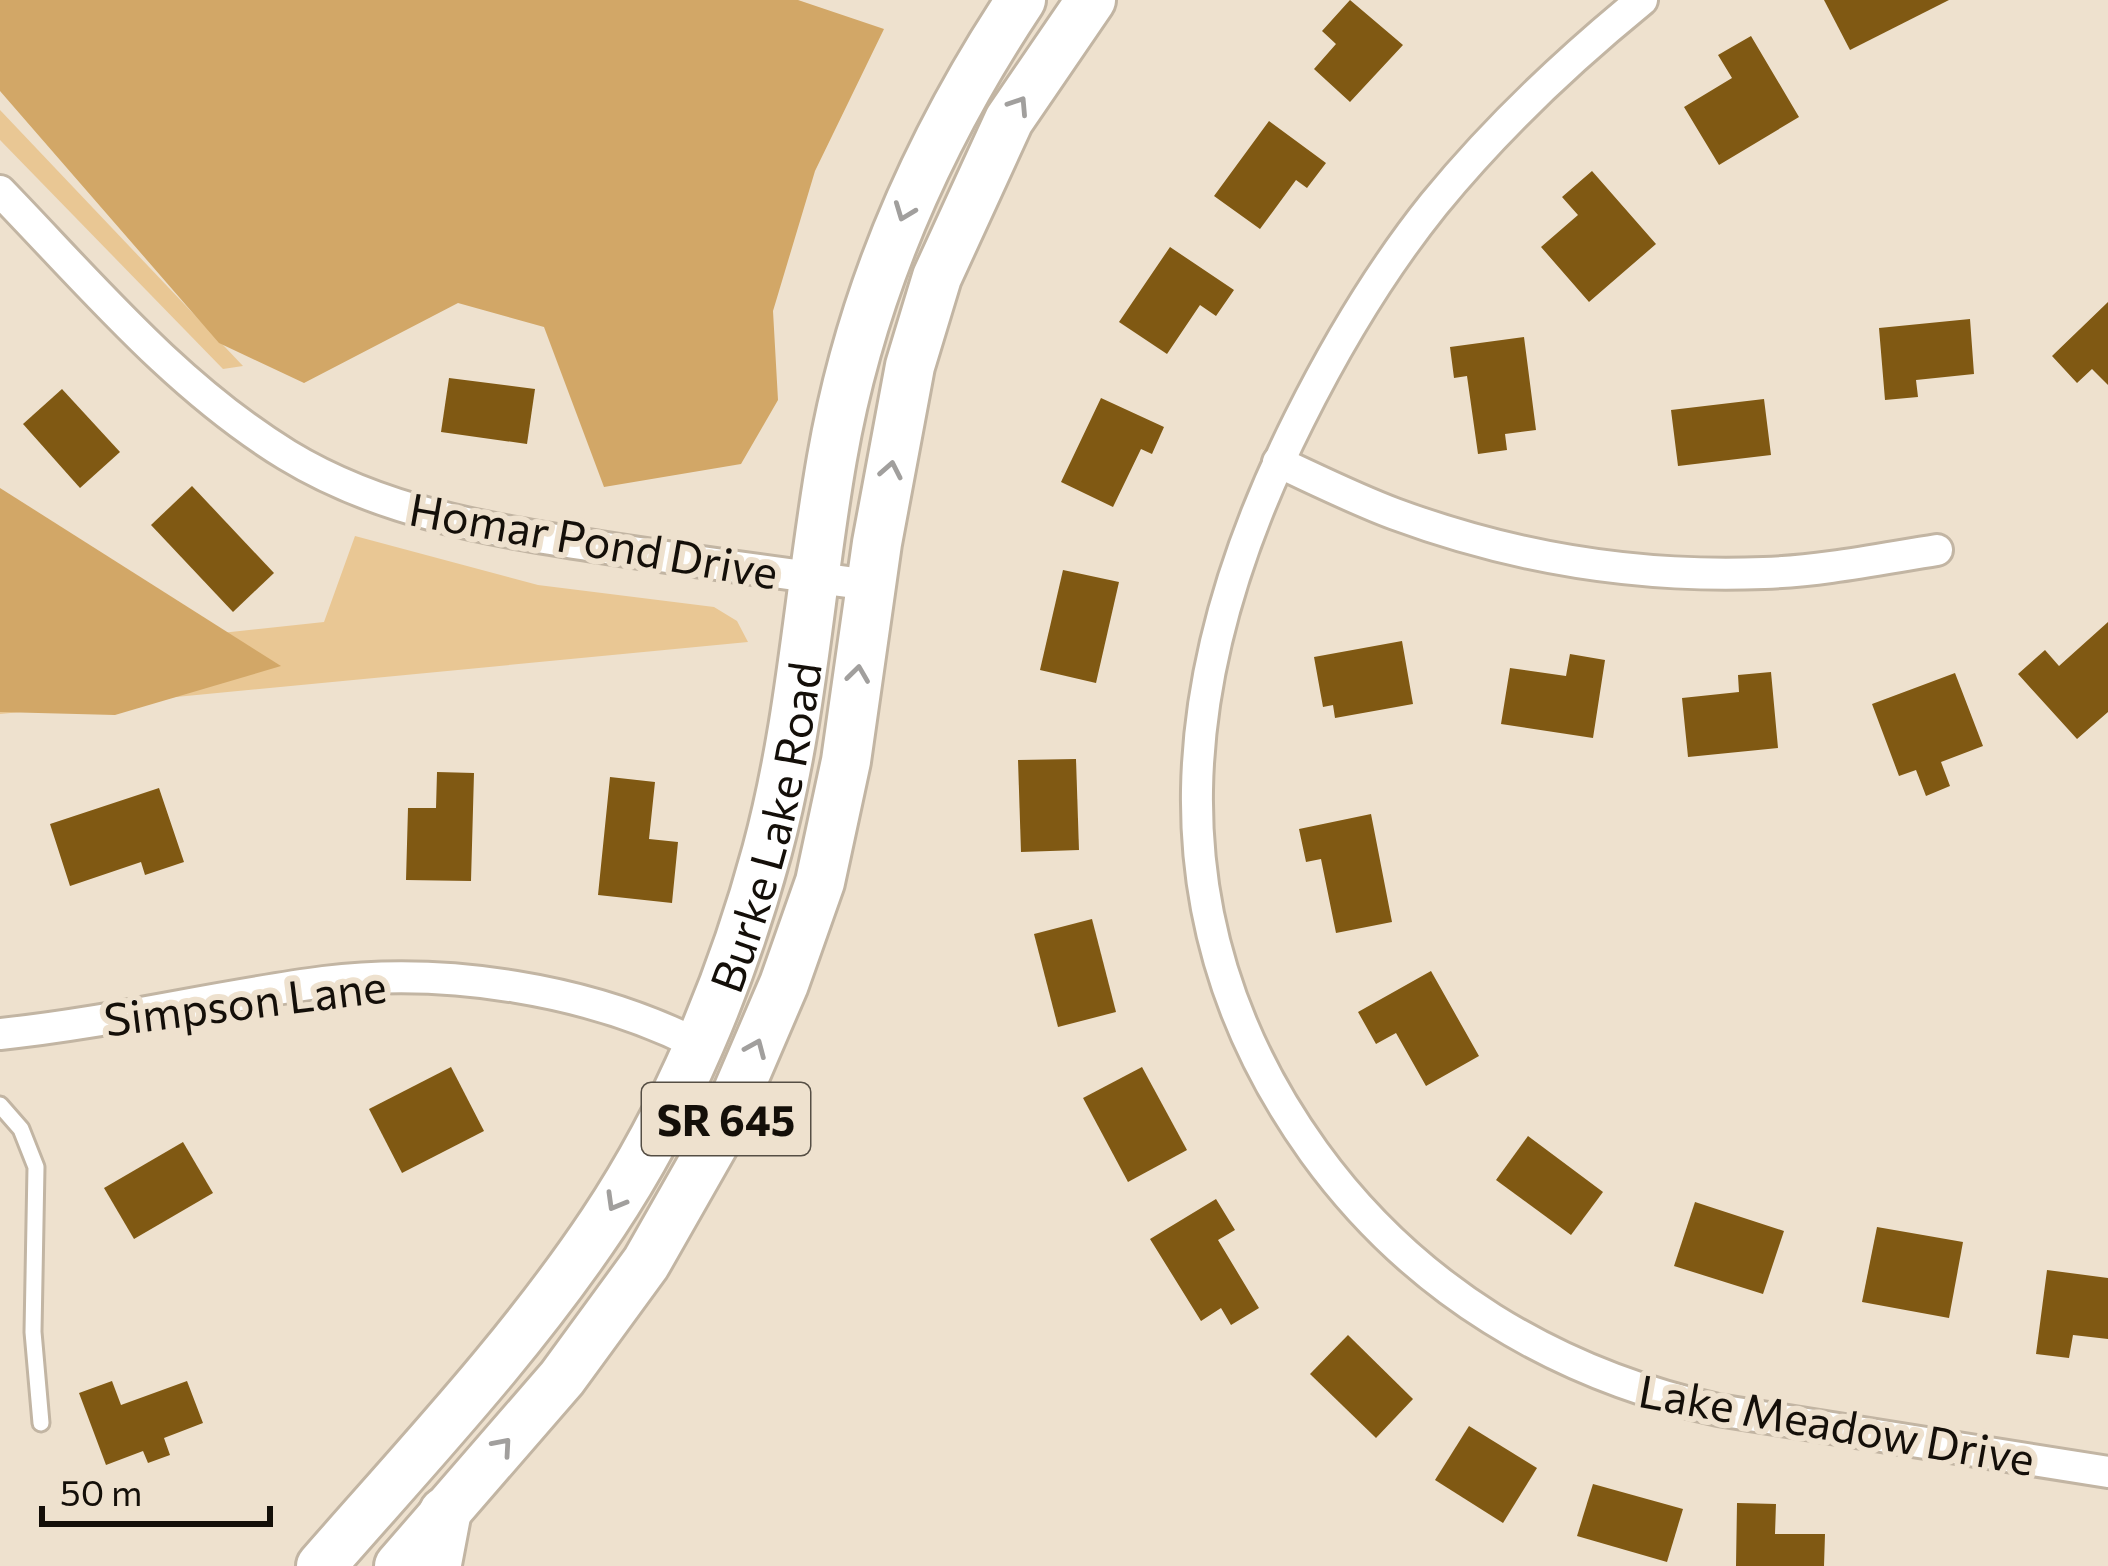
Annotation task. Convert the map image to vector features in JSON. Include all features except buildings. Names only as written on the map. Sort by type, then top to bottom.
[{"type":"highway","points":[[435,1566],[445,1513]]},
{"type":"main road","name":"Burke Lake Road","points":[[321,1566],[522,1335],[604,1221],[674,1101],[730,962],[766,854],[791,754],[833,453],[856,354],[920,171],[960,96],[1021,0]]},
{"type":"main road","name":"Burke Lake Road","points":[[398,1566],[562,1378],[646,1264],[720,1133],[784,983],[820,882],[846,761],[870,586],[910,366],[937,278],[1009,120],[1091,0]]},
{"type":"street","name":"Lake Meadow Drive","points":[[1642,0],[1538,90],[1432,206],[1360,310],[1278,462],[1249,530],[1205,679],[1195,787],[1197,835],[1215,936],[1238,1008],[1274,1089],[1333,1179],[1411,1261],[1470,1307],[1529,1343],[1592,1373],[1662,1398],[1718,1411],[2108,1472]]},
{"type":"street","name":"Homar Pond Drive","points":[[0,191],[185,379],[252,432],[326,477],[401,507],[487,529],[870,586]]},
{"type":"street","points":[[1278,462],[1392,513],[1467,538],[1606,568],[1764,573],[1937,550]]},
{"type":"street","name":"Simpson Lane","points":[[0,1034],[329,982],[450,979],[591,1000],[697,1044]]},
{"type":"lane","points":[[0,1105],[21,1129],[36,1167],[32,1332],[41,1423]]},
{"type":"shaded area","points":[[0,0],[798,0],[884,29],[815,171],[773,311],[778,400],[741,464],[604,487],[544,327],[458,303],[304,383],[219,343],[0,91]]},
{"type":"shaded area","points":[[0,110],[243,366],[223,369],[0,140]]},
{"type":"shaded area","points":[[0,488],[281,666],[115,715],[0,712]]},
{"type":"shaded area","points":[[355,536],[538,585],[714,607],[737,621],[748,642],[0,714],[0,657],[324,622]]}]
